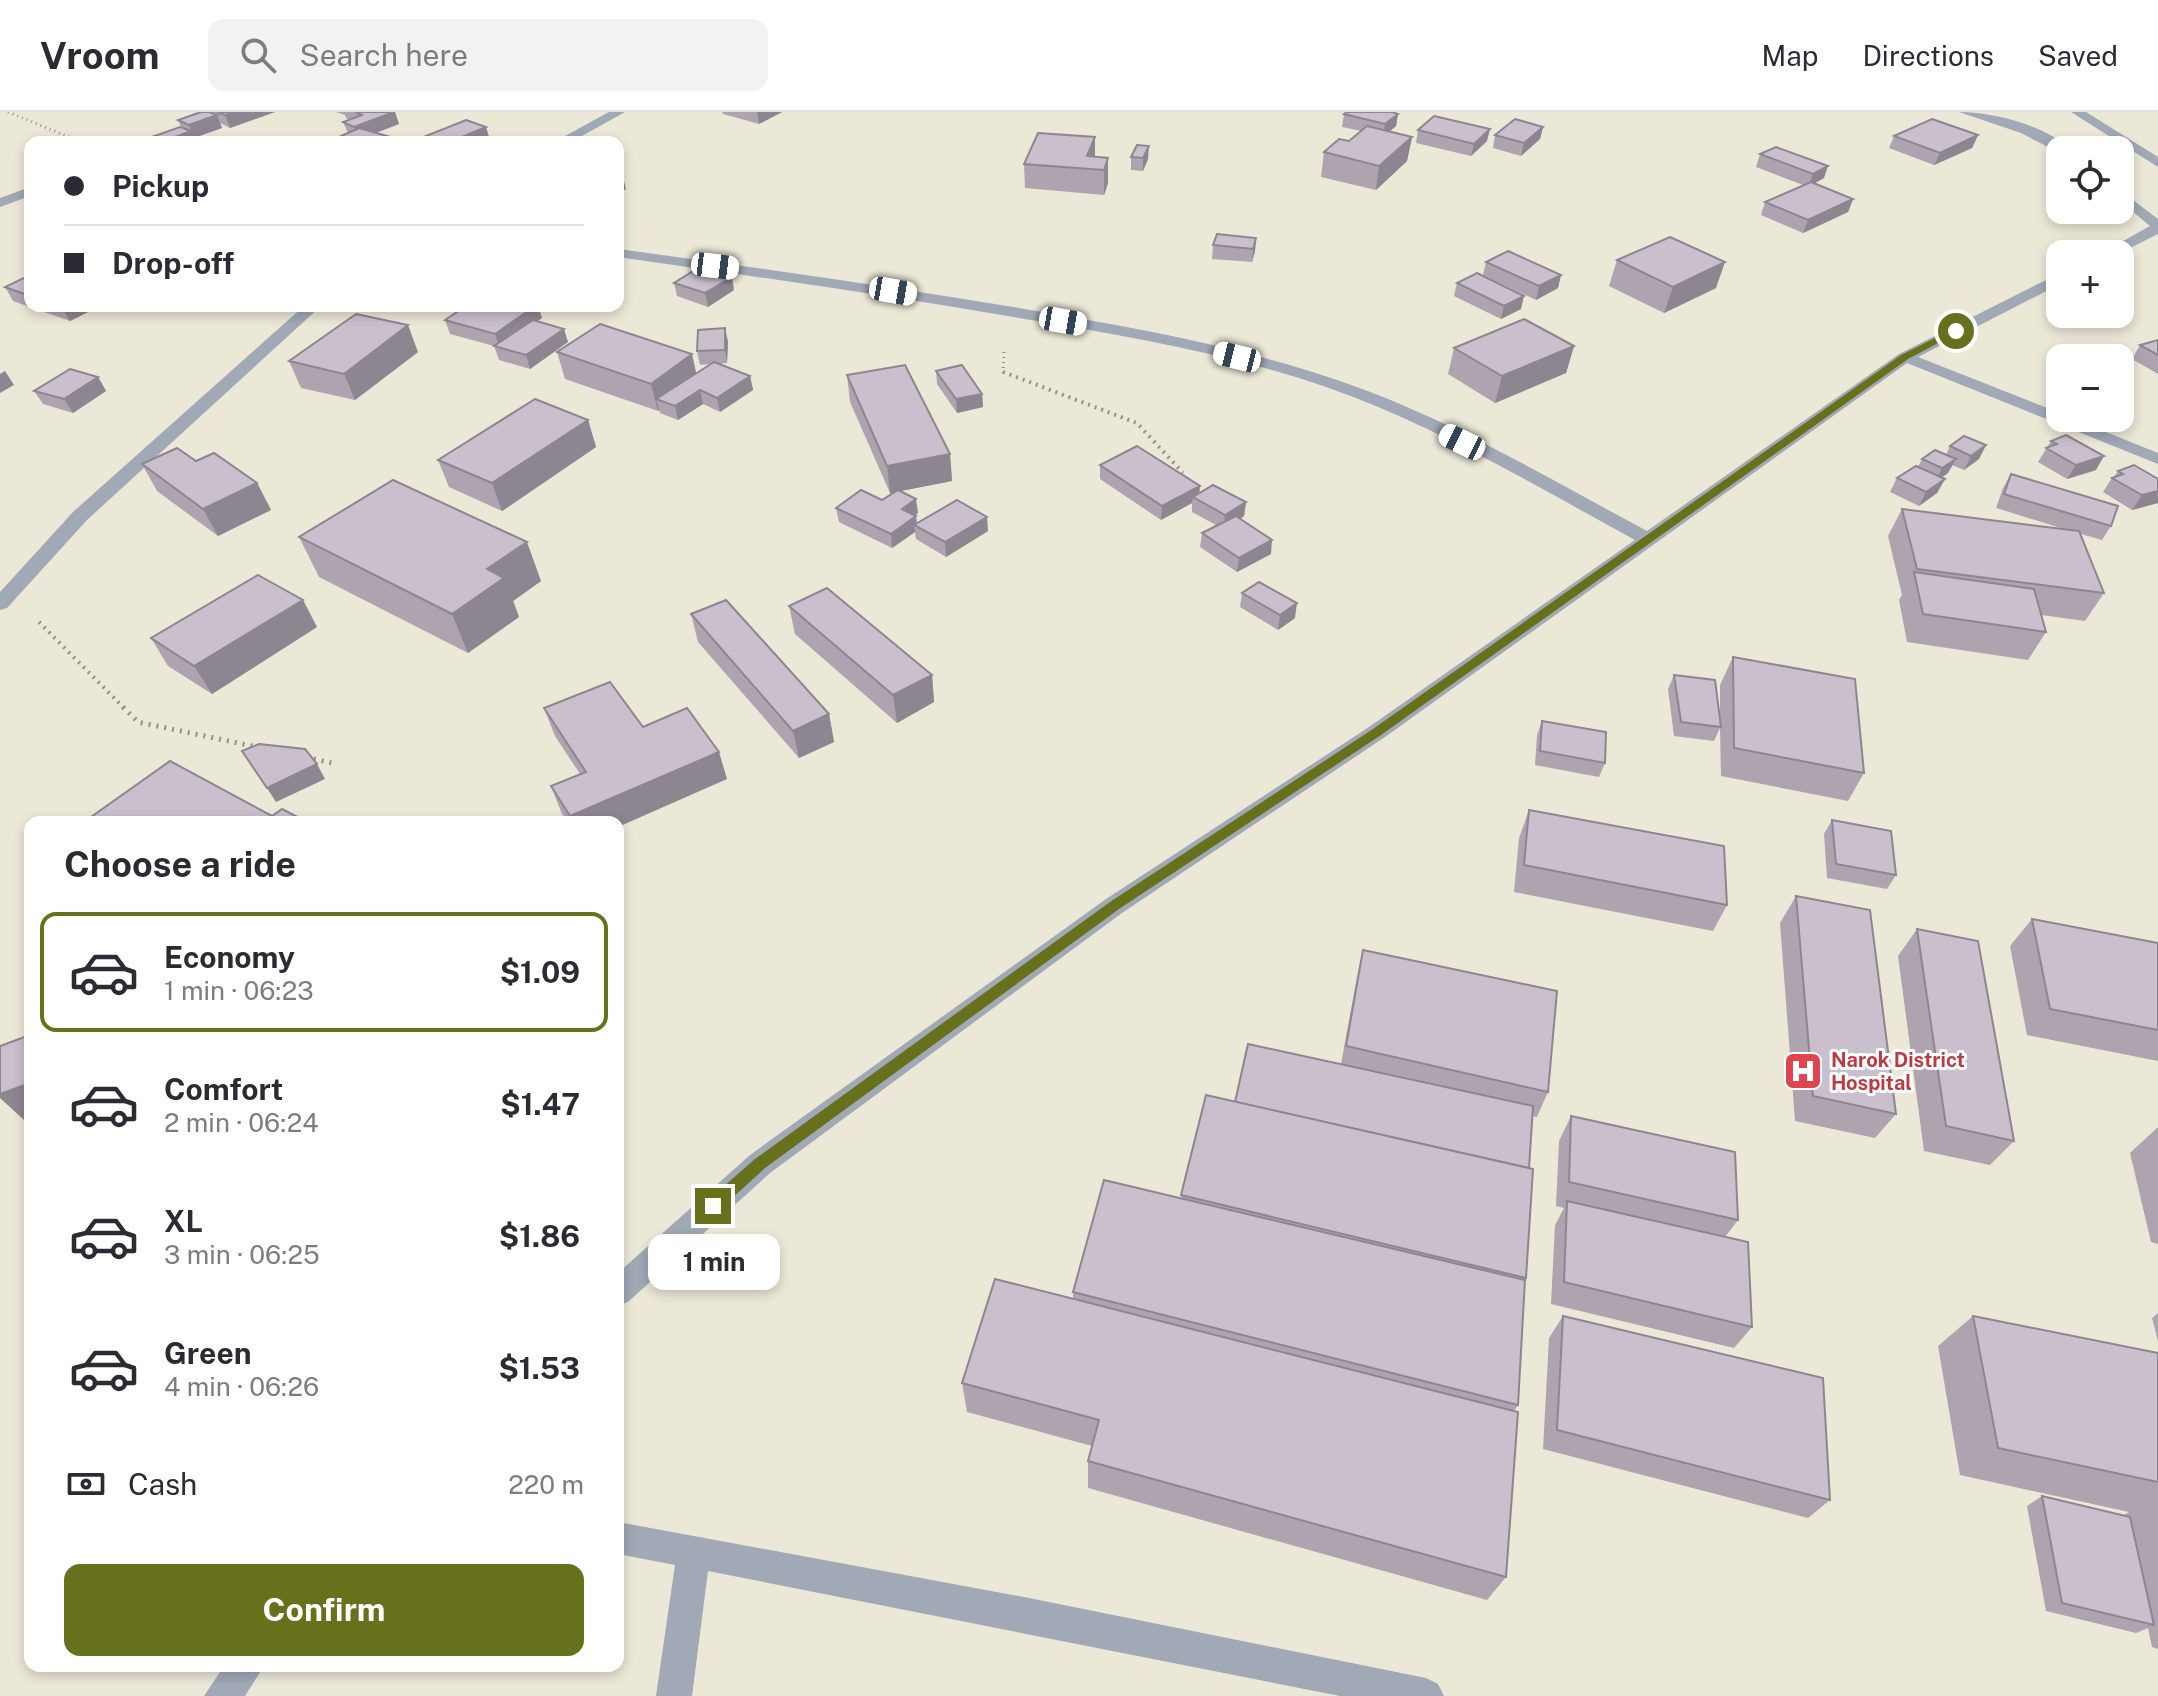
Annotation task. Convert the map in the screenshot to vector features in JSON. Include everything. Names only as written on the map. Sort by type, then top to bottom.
[{"type":"street","points":[[573,136],[619,112]]},
{"type":"street","points":[[1965,112],[2026,130],[2046,141]]},
{"type":"street","points":[[2077,112],[2158,163]]},
{"type":"street","points":[[0,203],[24,193]]},
{"type":"street","points":[[2133,240],[2158,227],[2134,206]]},
{"type":"street","points":[[624,254],[836,282],[1147,335],[1222,353],[1374,399],[1648,539]]},
{"type":"street","points":[[624,1287],[760,1164],[1114,906],[1377,732],[1905,357],[2046,285]]},
{"type":"street","points":[[5,598],[80,516],[306,312]]},
{"type":"street","points":[[1905,357],[2158,459]]},
{"type":"street","points":[[624,1539],[1024,1614],[1426,1696]]},
{"type":"street","points":[[674,1696],[694,1552]]},
{"type":"street","points":[[222,1696],[242,1672]]},
{"type":"path","points":[[8,112],[66,136]]},
{"type":"path","points":[[1006,311],[1003,372],[1137,423],[1183,473]]},
{"type":"path","points":[[5,598],[138,722],[260,748]]},
{"type":"path","points":[[291,754],[336,764]]},
{"type":"building","points":[[201,112],[217,115],[189,125],[178,120]]},
{"type":"building","points":[[356,112],[394,112],[354,127],[343,122],[362,115]]},
{"type":"building","points":[[1344,114],[1398,114],[1385,124]]},
{"type":"building","points":[[1434,116],[1490,129],[1474,144],[1418,130]]},
{"type":"building","points":[[1515,119],[1543,127],[1524,143],[1495,135]]},
{"type":"building","points":[[1932,119],[1978,135],[1940,153],[1894,136]]},
{"type":"building","points":[[466,120],[486,127],[464,136],[426,136]]},
{"type":"building","points":[[1367,126],[1412,137],[1379,166],[1324,152],[1339,139],[1349,141]]},
{"type":"building","points":[[180,127],[191,131],[178,136],[155,136]]},
{"type":"building","points":[[359,128],[387,136],[341,136]]},
{"type":"building","points":[[1038,133],[1095,137],[1087,156],[1108,158],[1104,170],[1024,164]]},
{"type":"building","points":[[1137,145],[1149,146],[1143,158],[1131,157]]},
{"type":"building","points":[[1776,147],[1828,166],[1813,174],[1760,154]]},
{"type":"building","points":[[1811,182],[1853,199],[1808,220],[1765,202]]},
{"type":"building","points":[[1217,234],[1256,238],[1253,249],[1213,245]]},
{"type":"building","points":[[1670,237],[1725,262],[1673,287],[1617,260]]},
{"type":"building","points":[[1508,251],[1561,275],[1539,286],[1486,262]]},
{"type":"building","points":[[701,266],[732,277],[705,293],[674,283]]},
{"type":"building","points":[[1477,273],[1524,296],[1504,306],[1457,283]]},
{"type":"building","points":[[24,278],[24,294],[5,287]]},
{"type":"building","points":[[457,312],[526,312],[495,334],[445,320]]},
{"type":"building","points":[[356,314],[408,325],[344,374],[289,361]]},
{"type":"building","points":[[1524,319],[1574,346],[1502,376],[1454,348]]},
{"type":"building","points":[[533,320],[564,329],[526,355],[494,346]]},
{"type":"building","points":[[600,324],[692,354],[651,384],[557,352]]},
{"type":"building","points":[[725,328],[725,350],[697,351],[698,330]]},
{"type":"building","points":[[2158,340],[2158,355],[2140,345]]},
{"type":"building","points":[[714,362],[750,376],[717,398],[700,390],[675,406],[656,399]]},
{"type":"building","points":[[905,365],[950,454],[887,466],[847,375]]},
{"type":"building","points":[[962,365],[982,394],[956,399],[936,371]]},
{"type":"building","points":[[70,369],[98,377],[64,399],[34,391]]},
{"type":"building","points":[[535,399],[588,420],[492,483],[438,460]]},
{"type":"building","points":[[2066,435],[2104,456],[2076,465],[2046,448],[2057,444],[2051,441]]},
{"type":"building","points":[[1964,436],[1986,445],[1971,456],[1950,446]]},
{"type":"building","points":[[1137,446],[1200,486],[1162,506],[1100,465]]},
{"type":"building","points":[[177,448],[196,461],[214,453],[257,483],[203,509],[142,464]]},
{"type":"building","points":[[1935,450],[1956,459],[1942,468],[1922,459]]},
{"type":"building","points":[[2134,465],[2158,479],[2158,491],[2142,495],[2112,478],[2123,474],[2118,471]]},
{"type":"building","points":[[1916,466],[1945,479],[1926,492],[1897,478]]},
{"type":"building","points":[[2011,474],[2118,506],[2111,526],[2004,494]]},
{"type":"building","points":[[393,480],[527,542],[487,569],[504,578],[452,614],[299,537]]},
{"type":"building","points":[[1213,485],[1246,502],[1225,515],[1193,497]]},
{"type":"building","points":[[861,490],[882,500],[898,490],[916,499],[902,509],[916,516],[891,534],[836,508]]},
{"type":"building","points":[[957,500],[987,517],[945,542],[914,525]]},
{"type":"building","points":[[1902,509],[2079,531],[2104,593],[1917,569]]},
{"type":"building","points":[[1236,516],[1272,540],[1239,558],[1202,533]]},
{"type":"building","points":[[1914,572],[2034,589],[2046,632],[1923,614]]},
{"type":"building","points":[[258,575],[303,600],[194,666],[151,638]]},
{"type":"building","points":[[1259,582],[1297,603],[1280,615],[1242,593]]},
{"type":"building","points":[[827,588],[932,675],[893,695],[789,606]]},
{"type":"building","points":[[726,600],[829,714],[793,731],[691,614]]},
{"type":"building","points":[[1733,657],[1855,679],[1864,773],[1734,748]]},
{"type":"building","points":[[1674,675],[1715,680],[1721,727],[1681,722]]},
{"type":"building","points":[[610,682],[643,727],[687,708],[719,752],[570,816],[551,786],[586,772],[544,708]]},
{"type":"building","points":[[1542,721],[1606,732],[1605,763],[1540,751]]},
{"type":"building","points":[[259,744],[305,749],[317,764],[267,788],[242,751]]},
{"type":"building","points":[[170,761],[272,816],[92,816]]},
{"type":"building","points":[[282,809],[295,816],[272,816]]},
{"type":"building","points":[[1529,810],[1724,846],[1727,905],[1524,865]]},
{"type":"building","points":[[1832,820],[1891,831],[1896,875],[1836,864]]},
{"type":"building","points":[[1796,896],[1870,910],[1896,1114],[1813,1096]]},
{"type":"building","points":[[2032,919],[2158,943],[2158,1030],[2050,1009]]},
{"type":"building","points":[[1917,929],[1978,941],[2014,1141],[1946,1126]]},
{"type":"building","points":[[1363,950],[1557,991],[1548,1092],[1346,1046]]},
{"type":"building","points":[[24,1037],[24,1085],[0,1094],[0,1046]]},
{"type":"building","points":[[1248,1044],[1533,1106],[1529,1168],[1235,1102]]},
{"type":"building","points":[[1206,1095],[1533,1169],[1526,1278],[1181,1195]]},
{"type":"building","points":[[1571,1116],[1735,1152],[1738,1220],[1569,1182]]},
{"type":"building","points":[[1104,1180],[1525,1280],[1518,1405],[1073,1292]]},
{"type":"building","points":[[1567,1201],[1748,1242],[1752,1327],[1564,1282]]},
{"type":"building","points":[[995,1279],[1518,1412],[1506,1577],[1088,1461],[1099,1420],[962,1383]]},
{"type":"building","points":[[1563,1316],[1823,1378],[1830,1500],[1557,1430]]},
{"type":"building","points":[[1973,1316],[2158,1353],[2158,1482],[1998,1448]]},
{"type":"building","points":[[2042,1496],[2130,1517],[2154,1625],[2062,1603]]},
{"type":"place","name":"Narok District Hospital","points":[[1803,1071]]},
{"type":"route","points":[[713,1206],[760,1164],[1114,906],[1377,732],[1905,357],[1956,331]]}]
